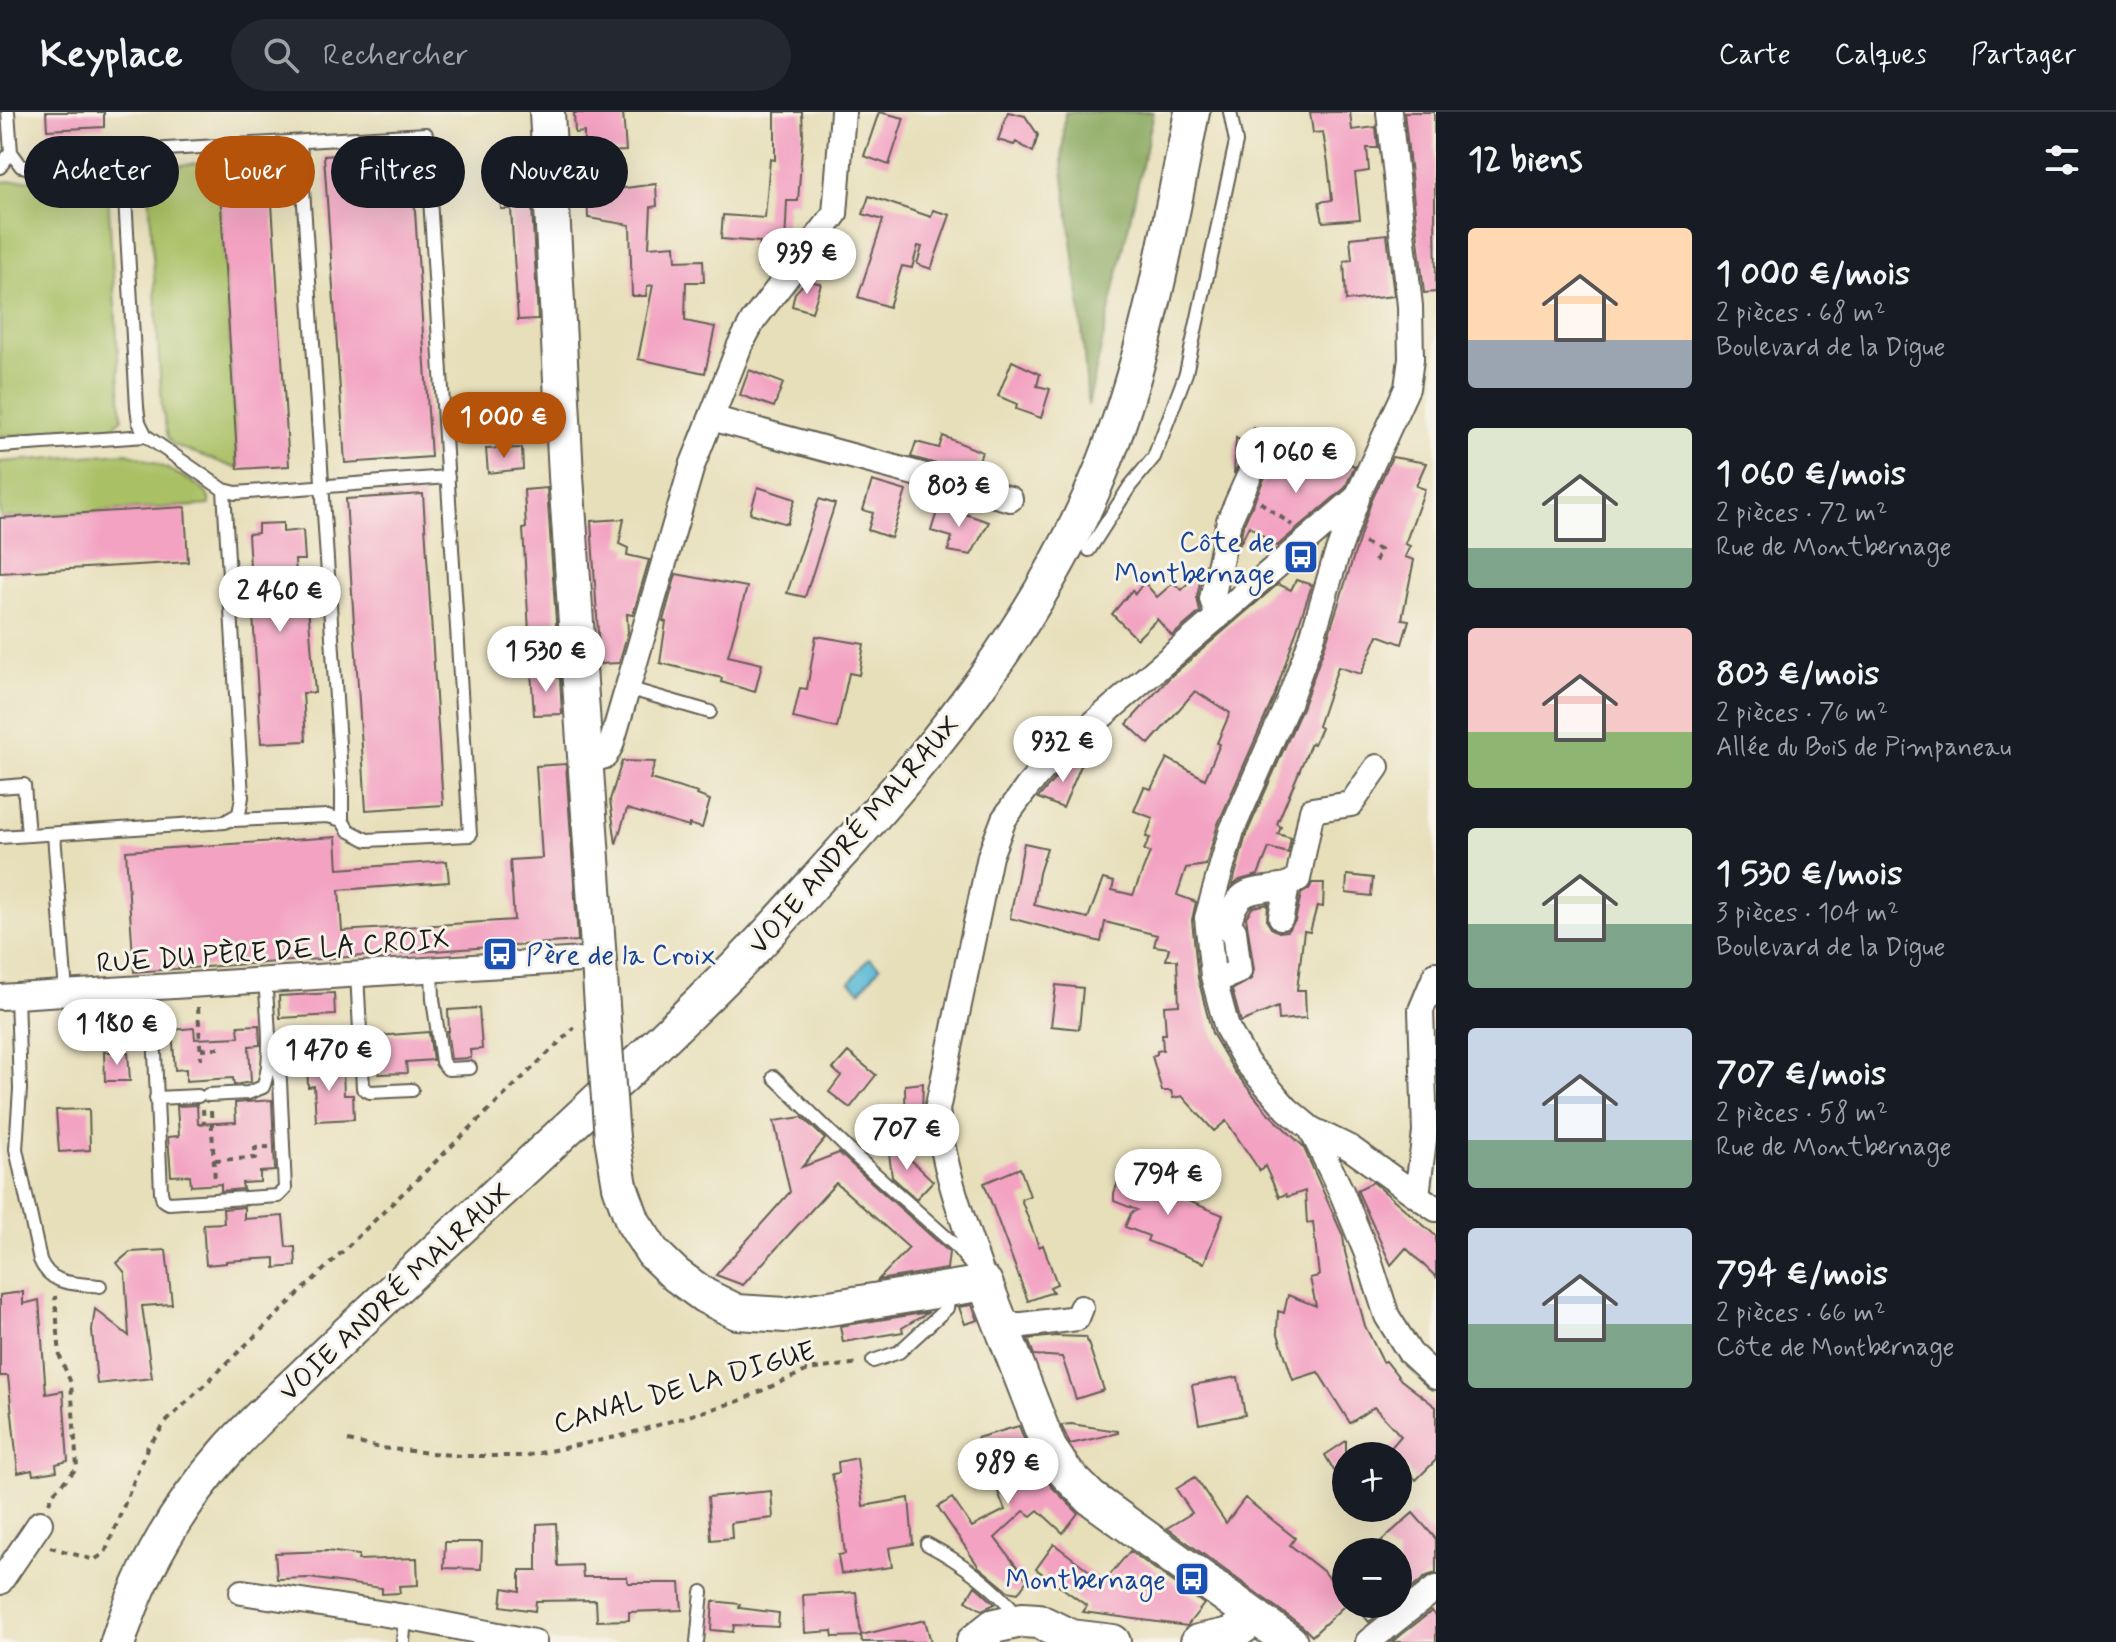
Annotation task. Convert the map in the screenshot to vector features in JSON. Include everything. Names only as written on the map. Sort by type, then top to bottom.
[{"type":"main road","points":[[547,112],[566,476],[598,959],[589,1016],[620,1186],[633,1222],[653,1253],[676,1275],[705,1296],[737,1312],[786,1315],[985,1283],[1049,1448],[1066,1473],[1091,1498],[1290,1642]]},
{"type":"main road","name":"VOIE ANDRÉ MALRAUX","points":[[118,1642],[142,1580],[160,1546],[228,1450],[347,1333],[731,972],[879,811],[1001,656],[1067,544],[1103,467],[1131,384],[1152,305],[1192,112]]},
{"type":"main road","name":"VOIE ANDRÉ MALRAUX","points":[[142,1642],[165,1584],[183,1551],[218,1497],[247,1463],[351,1357],[736,994],[897,823],[968,737],[1030,648],[1089,550],[1123,470],[1151,387],[1172,306],[1210,112]]},
{"type":"main road","points":[[1198,1642],[1231,1635],[1256,1617]]},
{"type":"main road","points":[[974,1642],[994,1626],[1022,1620],[1038,1621],[1071,1637],[1092,1641]]},
{"type":"street","points":[[585,762],[601,759],[608,752],[692,466],[746,332],[835,214],[843,112]]},
{"type":"street","points":[[1389,112],[1410,306],[1411,359],[1407,388],[1357,497],[1298,677],[1232,830],[1207,918],[1215,981],[1227,1028],[1247,1063],[1287,1109],[1311,1129],[1350,1148],[1426,1202]]},
{"type":"street","points":[[711,418],[1010,499]]},
{"type":"street","points":[[1218,617],[1212,599],[1229,521],[1258,456]]},
{"type":"street","points":[[985,1283],[959,1210],[941,1146],[937,1110],[990,856],[1004,819],[1052,759],[1357,497]]},
{"type":"street","points":[[1281,917],[1286,891],[1299,882],[1312,810],[1351,804],[1377,767]]},
{"type":"street","points":[[1215,981],[1239,971],[1234,931],[1228,929],[1231,910],[1236,903],[1251,892],[1299,882]]},
{"type":"street","name":"RUE DU PÈRE DE LA CROIX","points":[[8,997],[598,959]]},
{"type":"street","points":[[1426,1202],[1421,1010],[1436,974]]},
{"type":"street","points":[[1311,1129],[1352,1216],[1387,1316],[1410,1353],[1436,1377]]},
{"type":"street","points":[[1002,1325],[1023,1325],[1083,1315]]},
{"type":"street","points":[[0,1582],[34,1532]]},
{"type":"street","points":[[1368,1642],[1436,1588]]},
{"type":"street","points":[[242,1592],[405,1617],[534,1642]]},
{"type":"lane","points":[[8,112],[11,152],[24,167]]},
{"type":"lane","points":[[1089,550],[1130,486],[1154,457],[1186,373],[1236,142],[1230,112]]},
{"type":"lane","points":[[304,208],[342,820],[348,830],[367,840],[470,835],[426,134],[315,141]]},
{"type":"lane","points":[[0,167],[11,152]]},
{"type":"lane","points":[[126,208],[137,407],[139,422],[146,436],[224,490],[236,493],[448,477]]},
{"type":"lane","points":[[0,446],[146,436]]},
{"type":"lane","points":[[224,490],[242,797],[239,814],[233,820]]},
{"type":"lane","points":[[627,688],[710,712]]},
{"type":"lane","points":[[0,787],[24,785],[28,835]]},
{"type":"lane","points":[[0,837],[233,820],[328,816],[342,820]]},
{"type":"lane","points":[[54,834],[66,993]]},
{"type":"lane","points":[[432,969],[442,1062],[448,1069],[470,1068]]},
{"type":"lane","points":[[357,973],[363,1088],[370,1092],[412,1090]]},
{"type":"lane","points":[[154,1030],[163,1200],[169,1203],[278,1196],[285,1189],[281,1091],[269,1033],[265,980]]},
{"type":"lane","points":[[8,997],[20,1089],[16,1149],[40,1260],[44,1270],[54,1279],[100,1286]]},
{"type":"lane","points":[[156,1098],[254,1092],[263,1087],[269,1033]]},
{"type":"lane","points":[[774,1077],[854,1155],[956,1246],[985,1283]]},
{"type":"lane","points":[[873,1361],[899,1352],[947,1308],[949,1287]]},
{"type":"lane","points":[[927,1544],[955,1559],[1001,1597],[1022,1620]]},
{"type":"lane","points":[[697,1642],[702,1592]]},
{"type":"lane","points":[[403,1642],[405,1617]]},
{"type":"path","points":[[1277,513],[1291,524]]},
{"type":"path","points":[[197,984],[201,1059]]},
{"type":"path","points":[[54,1279],[60,1357],[71,1383],[77,1468],[53,1493],[34,1532],[94,1560],[105,1553],[147,1448],[167,1421],[589,1016]]},
{"type":"path","points":[[200,1049],[219,1048]]},
{"type":"path","points":[[208,1119],[212,1119],[215,1182]]},
{"type":"path","points":[[214,1160],[257,1158],[255,1148],[258,1148]]},
{"type":"path","name":"CANAL DE LA DIGUE","points":[[348,1441],[381,1448],[461,1456],[525,1456],[621,1436],[739,1401],[808,1370],[873,1361]]},
{"type":"green space","points":[[1065,112],[1154,112],[1088,406],[1080,304],[1062,163]]},
{"type":"green space","points":[[195,163],[195,208],[221,208],[238,469],[173,445],[168,438],[162,407],[150,208],[179,208],[179,165]]},
{"type":"green space","points":[[24,180],[24,208],[109,208],[122,418],[112,429],[0,436],[0,182]]},
{"type":"green space","points":[[125,453],[155,463],[192,482],[206,493],[210,505],[0,518],[0,462]]},
{"type":"water","points":[[869,958],[880,967],[860,991],[850,982]]},
{"type":"building","points":[[46,112],[104,112],[104,127],[47,130]]},
{"type":"building","points":[[623,112],[625,136],[584,136],[584,132],[575,133],[574,113]]},
{"type":"building","points":[[775,112],[802,112],[803,135],[798,201],[787,201],[785,245],[790,247],[773,270],[758,268],[760,242],[721,239],[723,215],[765,218],[770,159],[775,160]]},
{"type":"building","points":[[879,112],[904,118],[889,165],[864,156]]},
{"type":"building","points":[[1008,112],[1025,116],[1038,135],[1033,152],[1016,142],[1014,145],[998,140]]},
{"type":"building","points":[[1310,112],[1350,112],[1352,130],[1376,127],[1378,148],[1367,148],[1369,171],[1355,173],[1360,219],[1323,222],[1319,202],[1332,200],[1328,163],[1323,132],[1313,133]]},
{"type":"building","points":[[1404,112],[1434,112],[1436,292],[1424,293]]},
{"type":"building","points":[[324,156],[331,156],[331,208],[415,208],[431,457],[345,463]]},
{"type":"building","points":[[656,184],[657,206],[651,207],[649,247],[675,245],[676,261],[703,260],[704,282],[686,282],[685,321],[715,327],[705,373],[638,359],[653,285],[647,286],[646,296],[632,296],[630,225],[588,218],[588,208],[628,208],[628,188]]},
{"type":"building","points":[[869,196],[931,217],[933,210],[950,215],[931,269],[917,264],[922,247],[918,246],[912,268],[902,266],[889,307],[858,297],[883,220],[863,214]]},
{"type":"building","points":[[221,208],[272,208],[289,466],[238,469]]},
{"type":"building","points":[[532,208],[538,319],[518,320],[511,209],[501,209]]},
{"type":"building","points":[[1387,234],[1394,296],[1346,301],[1344,261],[1352,260],[1350,238]]},
{"type":"building","points":[[807,280],[821,284],[812,312],[792,306],[795,293]]},
{"type":"building","points":[[1012,361],[1040,374],[1037,386],[1050,389],[1041,418],[1016,409],[1017,404],[998,396]]},
{"type":"building","points":[[749,370],[783,383],[774,407],[740,395]]},
{"type":"building","points":[[1254,428],[1278,437],[1271,450],[1263,442],[1249,444],[1234,474],[1236,438],[1245,443]]},
{"type":"building","points":[[943,436],[982,452],[974,474],[911,457],[916,442],[939,448]]},
{"type":"building","points":[[1311,447],[1355,466],[1345,488],[1277,546],[1249,526],[1239,546],[1243,526],[1272,461],[1298,476]]},
{"type":"building","points":[[522,448],[523,469],[488,473],[486,449]]},
{"type":"building","points":[[1392,457],[1426,463],[1416,486],[1425,489],[1405,544],[1410,546],[1405,557],[1414,560],[1402,619],[1409,620],[1402,644],[1378,635],[1361,674],[1338,667],[1318,726],[1321,728],[1314,744],[1311,743],[1277,824],[1281,827],[1278,834],[1291,838],[1288,853],[1269,848],[1258,875],[1240,880],[1232,886],[1246,835],[1302,708],[1371,502]]},
{"type":"building","points":[[872,481],[906,491],[891,538],[868,530],[873,513],[863,510]]},
{"type":"building","points":[[758,487],[795,499],[787,524],[750,513]]},
{"type":"building","points":[[547,488],[559,665],[531,666],[523,529],[526,528],[524,490]]},
{"type":"building","points":[[423,494],[443,805],[366,810],[346,499]]},
{"type":"building","points":[[819,499],[835,504],[805,597],[787,593]]},
{"type":"building","points":[[939,505],[989,522],[971,555],[948,551],[952,537],[931,531]]},
{"type":"building","points":[[185,507],[188,562],[0,573],[0,518]]},
{"type":"building","points":[[624,519],[619,544],[628,548],[627,555],[649,560],[633,615],[627,614],[628,632],[619,663],[600,664],[591,521]]},
{"type":"building","points":[[283,523],[283,532],[303,530],[305,560],[295,560],[298,606],[308,606],[315,693],[303,693],[306,741],[261,743],[248,534],[258,533],[258,524]]},
{"type":"building","points":[[676,574],[747,587],[728,656],[762,664],[755,692],[721,682],[722,678],[660,663],[666,622],[663,621]]},
{"type":"building","points":[[1194,576],[1200,582],[1197,597],[1200,612],[1172,636],[1157,619],[1137,639],[1112,614],[1132,590],[1135,594],[1144,582],[1157,597],[1173,583],[1182,590]]},
{"type":"building","points":[[1296,580],[1312,585],[1274,697],[1218,824],[1206,865],[1186,868],[1177,895],[1196,902],[1192,920],[1198,978],[1212,1033],[1234,1071],[1268,1113],[1303,1146],[1343,1236],[1365,1326],[1383,1362],[1386,1361],[1401,1380],[1436,1407],[1436,1460],[1416,1480],[1412,1475],[1412,1442],[1396,1442],[1401,1436],[1374,1407],[1350,1423],[1318,1372],[1293,1380],[1277,1331],[1278,1311],[1284,1313],[1288,1295],[1316,1306],[1310,1278],[1319,1276],[1313,1222],[1307,1223],[1305,1191],[1279,1197],[1265,1166],[1260,1171],[1226,1121],[1214,1131],[1182,1096],[1173,1098],[1171,1091],[1162,1091],[1152,1056],[1163,1050],[1162,1034],[1166,1034],[1164,1006],[1179,1005],[1177,960],[1166,960],[1169,948],[1154,946],[1157,935],[1105,922],[1101,942],[1010,918],[1024,843],[1047,848],[1034,905],[1088,918],[1103,879],[1114,882],[1112,890],[1133,895],[1150,852],[1144,850],[1150,838],[1146,837],[1153,818],[1134,811],[1144,787],[1151,789],[1167,758],[1205,779],[1230,713],[1195,691],[1149,744],[1127,724],[1169,678],[1278,584],[1291,590]]},
{"type":"building","points":[[816,636],[864,644],[859,675],[849,673],[837,728],[793,718],[800,688],[807,689]]},
{"type":"building","points":[[531,671],[560,678],[562,714],[534,715]]},
{"type":"building","points":[[1088,749],[1063,808],[1038,798],[1058,775]]},
{"type":"building","points":[[622,761],[655,762],[650,779],[698,793],[710,800],[702,828],[627,809],[616,844],[610,800]]},
{"type":"building","points":[[566,764],[578,941],[134,972],[126,851],[336,837],[338,869],[447,861],[449,882],[339,890],[342,931],[514,920],[510,860],[542,858],[536,766]]},
{"type":"building","points":[[1347,875],[1373,878],[1371,896],[1346,893]]},
{"type":"building","points":[[1312,883],[1324,883],[1323,907],[1317,906],[1310,932],[1304,931],[1297,990],[1305,990],[1306,1018],[1279,1020],[1278,1007],[1241,1022],[1232,990],[1251,979],[1254,970],[1246,917],[1253,907],[1268,904],[1267,921],[1271,928],[1279,932],[1287,931],[1295,921],[1301,894]]},
{"type":"building","points":[[1056,985],[1083,988],[1079,1029],[1051,1026]]},
{"type":"building","points":[[334,993],[335,1015],[280,1018],[279,996]]},
{"type":"building","points":[[479,1008],[482,1049],[470,1050],[471,1058],[451,1059],[448,1010]]},
{"type":"building","points":[[259,1025],[260,1045],[249,1046],[251,1082],[234,1085],[233,1078],[186,1081],[186,1069],[175,1070],[172,1030],[194,1028],[195,1039],[239,1037],[238,1026]]},
{"type":"building","points":[[429,1032],[433,1060],[406,1062],[407,1073],[379,1074],[377,1036]]},
{"type":"building","points":[[104,1052],[128,1052],[130,1081],[105,1081]]},
{"type":"building","points":[[848,1052],[876,1075],[850,1108],[829,1092],[841,1076],[833,1069]]},
{"type":"building","points":[[328,1061],[328,1071],[343,1070],[344,1095],[353,1095],[354,1119],[316,1121],[314,1086],[308,1087],[307,1062]]},
{"type":"building","points":[[923,1083],[922,1111],[926,1142],[906,1146],[905,1085]]},
{"type":"building","points":[[272,1100],[275,1171],[260,1172],[260,1182],[242,1183],[243,1189],[221,1191],[221,1184],[191,1186],[190,1175],[171,1176],[168,1137],[179,1136],[177,1106],[197,1105],[198,1124],[236,1122],[235,1103]]},
{"type":"building","points":[[89,1109],[90,1150],[59,1152],[56,1110]]},
{"type":"building","points":[[802,1117],[825,1139],[802,1167],[839,1153],[949,1252],[947,1269],[878,1280],[909,1248],[836,1183],[743,1285],[716,1275],[790,1192],[774,1121]]},
{"type":"building","points":[[887,1137],[933,1181],[916,1199],[892,1177]]},
{"type":"building","points":[[1020,1168],[1030,1196],[1021,1199],[1057,1284],[1050,1287],[1053,1292],[1028,1301],[984,1183]]},
{"type":"building","points":[[1122,1171],[1168,1188],[1166,1192],[1223,1215],[1204,1263],[1147,1241],[1149,1236],[1125,1227],[1131,1213],[1137,1210],[1114,1201]]},
{"type":"building","points":[[1373,1182],[1436,1236],[1436,1277],[1406,1248],[1391,1265],[1357,1190]]},
{"type":"building","points":[[244,1207],[244,1219],[283,1216],[286,1247],[295,1247],[296,1266],[275,1268],[275,1258],[206,1265],[203,1224],[224,1223],[223,1209]]},
{"type":"building","points":[[166,1250],[172,1304],[142,1306],[152,1378],[97,1384],[92,1330],[95,1309],[129,1336],[125,1273],[117,1263],[130,1252]]},
{"type":"building","points":[[23,1292],[23,1304],[39,1300],[46,1394],[63,1391],[68,1461],[56,1464],[57,1471],[33,1475],[32,1470],[18,1473],[8,1376],[0,1376],[0,1295]]},
{"type":"building","points":[[972,1305],[978,1320],[965,1324],[959,1307]]},
{"type":"building","points":[[929,1312],[902,1328],[903,1332],[843,1342],[840,1326]]},
{"type":"building","points":[[1086,1337],[1104,1390],[1076,1399],[1062,1357],[1034,1355],[1028,1339]]},
{"type":"building","points":[[1238,1377],[1245,1415],[1199,1424],[1192,1385]]},
{"type":"building","points":[[1061,1425],[1118,1433],[1070,1444]]},
{"type":"building","points":[[1019,1426],[1032,1459],[1052,1487],[1078,1513],[1063,1533],[1038,1510],[1031,1516],[1024,1511],[995,1538],[1027,1580],[1018,1593],[1008,1591],[979,1567],[938,1507],[952,1498],[972,1527],[1005,1510],[977,1438]]},
{"type":"building","points":[[1332,1450],[1332,1467],[1325,1455]]},
{"type":"building","points":[[857,1458],[863,1506],[909,1498],[913,1544],[889,1548],[892,1567],[841,1574],[838,1555],[845,1554],[832,1474],[839,1473],[838,1462]]},
{"type":"building","points":[[1195,1477],[1226,1523],[1245,1498],[1295,1538],[1290,1545],[1332,1581],[1332,1617],[1312,1636],[1167,1528],[1192,1513],[1176,1489]]},
{"type":"building","points":[[771,1491],[773,1518],[731,1523],[732,1538],[711,1540],[708,1497]]},
{"type":"building","points":[[1412,1514],[1436,1539],[1436,1573],[1412,1588],[1412,1538],[1384,1538],[1403,1522],[1412,1522]]},
{"type":"building","points":[[556,1523],[558,1566],[582,1565],[583,1577],[627,1577],[628,1583],[680,1583],[682,1610],[629,1612],[629,1620],[597,1621],[596,1600],[536,1601],[535,1611],[501,1606],[503,1588],[520,1591],[520,1570],[537,1570],[537,1524]]},
{"type":"building","points":[[445,1542],[482,1542],[481,1569],[444,1568]]},
{"type":"building","points":[[1054,1544],[1104,1582],[1130,1551],[1204,1604],[1187,1626],[1083,1612],[1087,1606],[1036,1569]]},
{"type":"building","points":[[327,1551],[359,1555],[358,1560],[417,1558],[418,1585],[399,1586],[400,1593],[382,1594],[382,1588],[309,1578],[277,1579],[275,1553]]},
{"type":"building","points":[[975,1586],[995,1604],[982,1610],[966,1601]]},
{"type":"building","points":[[856,1592],[861,1636],[833,1637],[832,1631],[805,1633],[803,1595]]},
{"type":"building","points":[[713,1601],[779,1613],[778,1627],[734,1625],[733,1632],[711,1630]]},
{"type":"building","points":[[1432,1611],[1436,1616],[1436,1642],[1392,1642]]},
{"type":"building","points":[[925,1620],[931,1642],[862,1642],[861,1635]]},
{"type":"place","name":"Côte de Montbernage","points":[[1301,557]]},
{"type":"place","name":"Père de la Croix","points":[[500,954]]},
{"type":"place","name":"Montbernage","points":[[1192,1579]]}]
